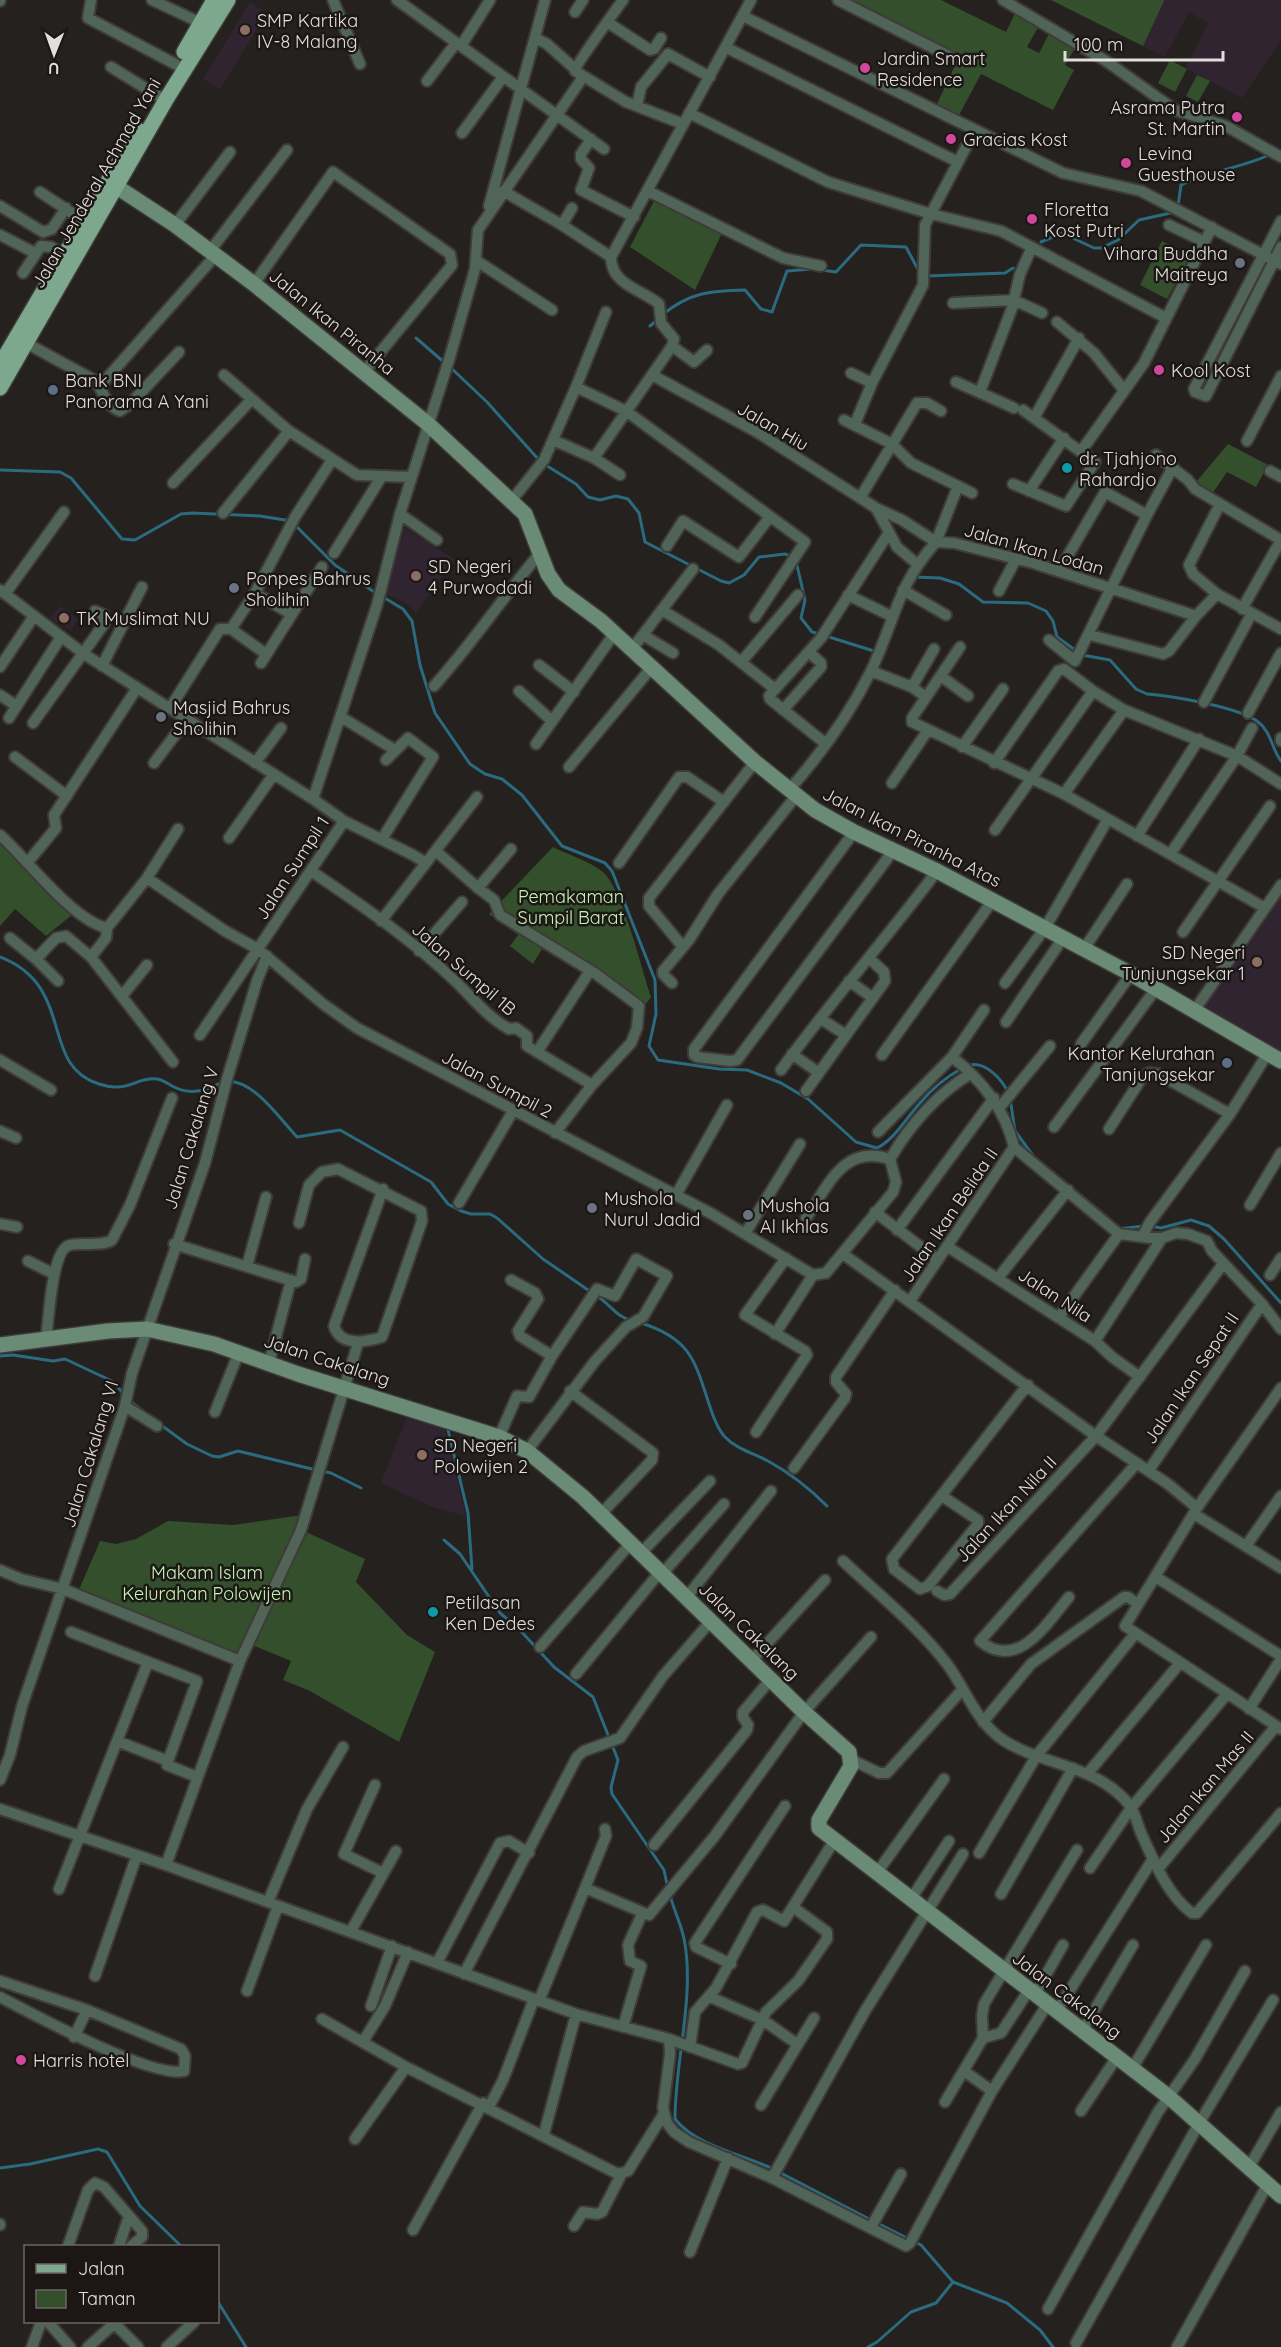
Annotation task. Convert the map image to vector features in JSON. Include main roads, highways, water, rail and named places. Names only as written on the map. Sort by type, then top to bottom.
[{"type":"main road","name":"Jalan Jenderal Achmad Yani","points":[[0,365],[5,343],[64,255],[214,0]]},
{"type":"main road","name":"Jalan Jenderal Achmad Yani","points":[[0,387],[228,0]]},
{"type":"waterway","points":[[1178,206],[1181,185],[1269,155]]},
{"type":"waterway","points":[[1041,242],[1062,233],[1094,248],[1101,248],[1118,240],[1139,220],[1175,212]]},
{"type":"waterway","points":[[821,270],[836,272],[861,245],[906,247],[921,275]]},
{"type":"waterway","points":[[927,276],[1005,273],[1013,268]]},
{"type":"waterway","points":[[662,315],[691,297],[721,291],[745,290],[761,309],[772,312],[787,271],[811,269]]},
{"type":"waterway","points":[[650,326],[657,320]]},
{"type":"waterway","points":[[416,338],[445,363]]},
{"type":"waterway","points":[[450,367],[487,402],[539,460]]},
{"type":"waterway","points":[[544,464],[576,484],[588,497],[600,500],[616,496],[628,499],[639,513],[645,542],[721,581],[729,583],[744,575],[759,557],[785,554],[791,556]]},
{"type":"waterway","points":[[0,470],[60,472],[71,478],[122,539],[135,540],[181,514],[260,516],[291,521],[335,565],[377,594]]},
{"type":"waterway","points":[[796,561],[805,600],[801,618],[812,632],[820,634]]},
{"type":"waterway","points":[[914,577],[940,578],[959,584],[983,602],[1028,603],[1046,611],[1053,621],[1057,637],[1082,655],[1110,660],[1136,689],[1147,694],[1220,707],[1257,721],[1266,730],[1281,761]]},
{"type":"waterway","points":[[383,597],[403,609],[412,621],[420,665],[435,713],[470,764],[485,774],[502,779],[522,795],[562,846],[605,863],[612,871],[655,980],[656,1014],[649,1046],[658,1060],[719,1069],[747,1070],[781,1083],[808,1099],[856,1142],[877,1148],[895,1134],[924,1098],[961,1069]]},
{"type":"waterway","points":[[826,636],[877,652]]},
{"type":"waterway","points":[[0,957],[24,970],[39,987],[49,1005],[69,1060],[80,1074],[109,1087],[157,1079],[174,1087],[192,1091],[204,1090],[222,1082]]},
{"type":"waterway","points":[[967,1066],[985,1067],[1001,1081],[1008,1092]]},
{"type":"waterway","points":[[228,1081],[238,1083],[257,1094],[297,1137],[340,1130],[431,1182],[448,1204],[471,1214],[490,1214],[497,1218],[543,1259],[591,1292]]},
{"type":"waterway","points":[[1010,1098],[1015,1131],[1034,1157]]},
{"type":"waterway","points":[[1050,1170],[1101,1212]]},
{"type":"waterway","points":[[1150,1226],[1161,1228],[1191,1220],[1209,1226],[1224,1239],[1281,1303]]},
{"type":"waterway","points":[[1118,1229],[1144,1226]]},
{"type":"waterway","points":[[597,1296],[621,1316],[632,1321]]},
{"type":"waterway","points":[[641,1323],[671,1337],[689,1354],[700,1377],[714,1418],[724,1436],[739,1448],[784,1471],[827,1506]]},
{"type":"waterway","points":[[0,1356],[13,1355],[53,1361],[65,1359],[112,1381],[124,1394]]},
{"type":"waterway","points":[[130,1401],[144,1412]]},
{"type":"waterway","points":[[161,1425],[187,1444],[212,1456],[219,1457],[238,1451],[316,1470]]},
{"type":"waterway","points":[[448,1430],[468,1513],[472,1569]]},
{"type":"waterway","points":[[322,1471],[361,1488]]},
{"type":"waterway","points":[[444,1540],[460,1554],[500,1613],[518,1628],[554,1667],[593,1697],[618,1760],[611,1787],[612,1794],[664,1870],[668,1889]]},
{"type":"waterway","points":[[670,1895],[684,1938],[687,1965],[686,2009],[675,2119],[707,2143],[773,2169]]},
{"type":"waterway","points":[[0,2168],[98,2149],[107,2152],[140,2206],[180,2245]]},
{"type":"waterway","points":[[779,2172],[871,2220]]},
{"type":"waterway","points":[[877,2223],[909,2239]]},
{"type":"waterway","points":[[915,2242],[921,2245],[953,2282],[1007,2303],[1040,2330],[1053,2347]]},
{"type":"waterway","points":[[868,2347],[877,2342],[911,2312],[936,2303],[953,2282]]},
{"type":"waterway","points":[[219,2304],[246,2347]]},
{"type":"place","name":"SMP Kartika IV-8 Malang","points":[[245,30]]},
{"type":"place","name":"Jardin Smart Residence","points":[[865,68]]},
{"type":"place","name":"Asrama Putra St. Martin","points":[[1237,117]]},
{"type":"place","name":"Gracias Kost","points":[[951,139]]},
{"type":"place","name":"Levina Guesthouse","points":[[1126,163]]},
{"type":"place","name":"Floretta Kost Putri","points":[[1032,219]]},
{"type":"place","name":"Vihara Buddha Maitreya","points":[[1240,263]]},
{"type":"place","name":"Kool Kost","points":[[1159,370]]},
{"type":"place","name":"Bank BNI Panorama A Yani","points":[[53,390]]},
{"type":"place","name":"dr. Tjahjono Rahardjo","points":[[1067,468]]},
{"type":"place","name":"SD Negeri 4 Purwodadi","points":[[416,576]]},
{"type":"place","name":"Ponpes Bahrus Sholihin","points":[[234,588]]},
{"type":"place","name":"TK Muslimat NU","points":[[64,618]]},
{"type":"place","name":"Masjid Bahrus Sholihin","points":[[161,717]]},
{"type":"place","name":"SD Negeri Tunjungsekar 1","points":[[1257,962]]},
{"type":"place","name":"Kantor Kelurahan Tanjungsekar","points":[[1227,1063]]},
{"type":"place","name":"Mushola Nurul Jadid","points":[[592,1208]]},
{"type":"place","name":"Mushola Al Ikhlas","points":[[748,1215]]},
{"type":"place","name":"SD Negeri Polowijen 2","points":[[422,1455]]},
{"type":"place","name":"Petilasan Ken Dedes","points":[[433,1612]]},
{"type":"place","name":"Harris hotel","points":[[21,2060]]},
{"type":"park label","name":"Pemakaman Sumpil Barat","points":[[571,906]]},
{"type":"park label","name":"Makam Islam Kelurahan Polowijen","points":[[207,1582]]}]
